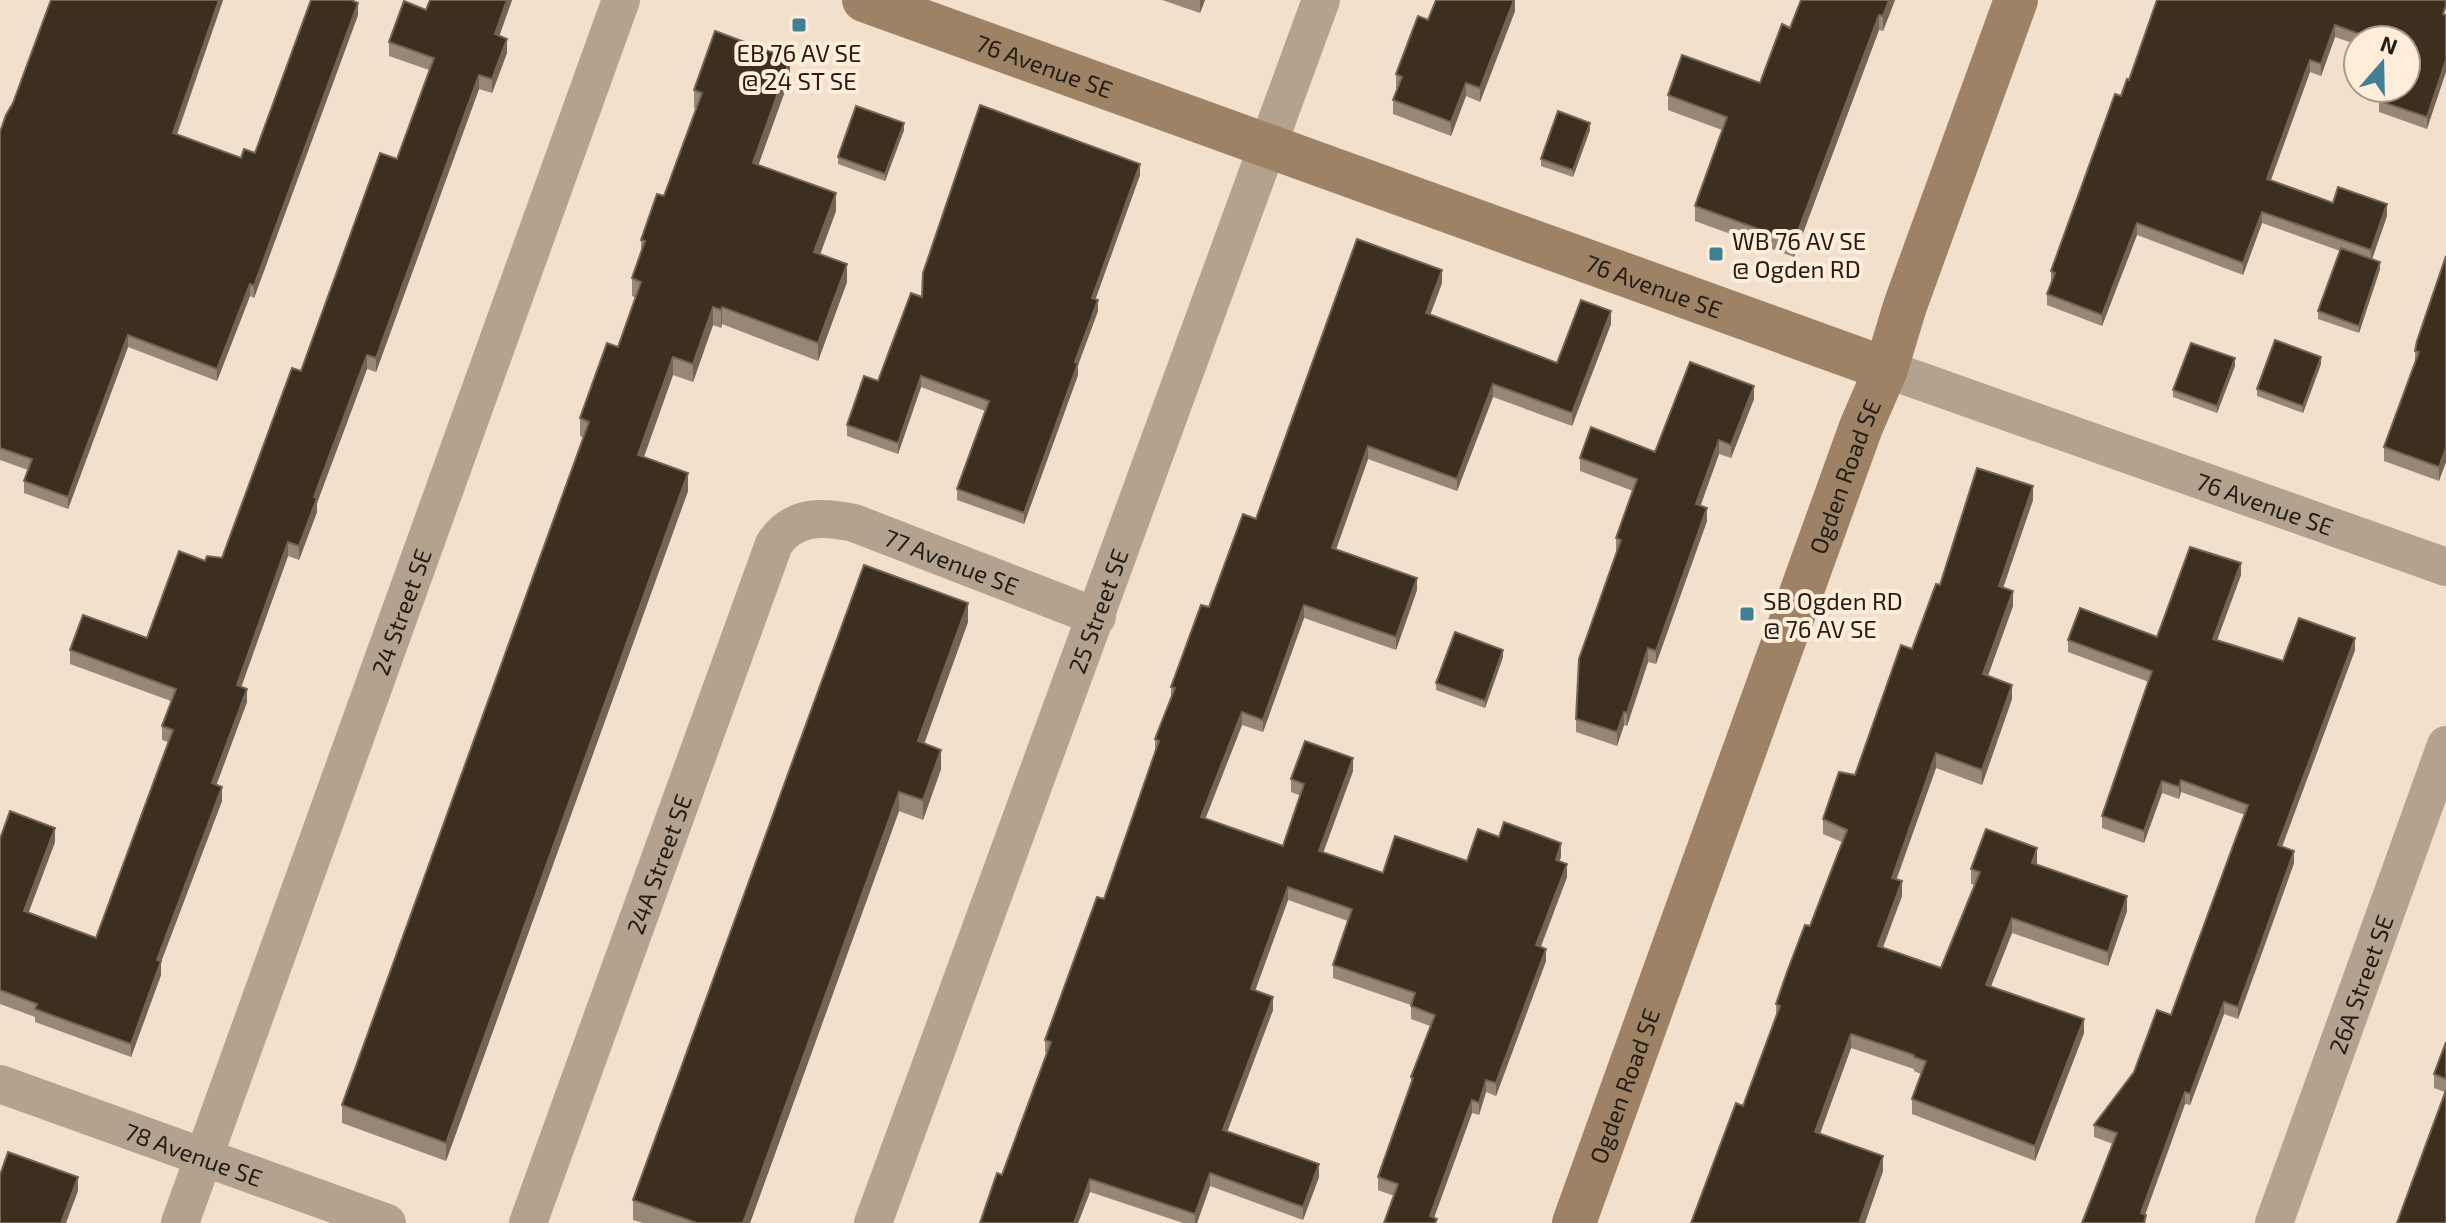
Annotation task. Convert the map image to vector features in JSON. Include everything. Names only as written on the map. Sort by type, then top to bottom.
[{"type":"street","name":"24 Street SE","points":[[180,1223],[621,0]]},
{"type":"street","name":"76 Avenue SE","points":[[864,0],[1886,369],[2446,567]]},
{"type":"street","name":"25 Street SE","points":[[873,1223],[1321,0]]},
{"type":"street","name":"Ogden Road SE","points":[[1574,1223],[1861,427],[1886,369],[1905,306],[2016,0]]},
{"type":"street","name":"77 Avenue SE","points":[[806,520],[820,518],[854,523],[1097,617]]},
{"type":"street","name":"24A Street SE","points":[[528,1223],[774,544],[782,531],[806,520]]},
{"type":"street","name":"26A Street SE","points":[[2274,1223],[2446,745]]},
{"type":"street","name":"78 Avenue SE","points":[[0,1084],[387,1223]]},
{"type":"building","points":[[51,0],[219,0],[173,133],[241,158],[244,149],[255,153],[311,0],[351,0],[358,3],[254,286],[250,284],[217,369],[128,335],[68,497],[24,481],[32,459],[0,448],[0,132]]},
{"type":"building","points":[[430,0],[507,0],[495,34],[507,39],[492,79],[479,75],[376,358],[367,355],[299,546],[288,542],[237,685],[247,689],[212,783],[222,787],[157,960],[161,961],[131,1044],[35,1009],[37,1004],[0,990],[0,839],[10,811],[55,828],[24,911],[96,938],[173,730],[162,726],[176,689],[70,650],[83,615],[147,638],[179,551],[205,561],[207,556],[222,558],[292,368],[301,371],[380,153],[397,159],[434,58],[389,42],[404,1],[426,10]]},
{"type":"building","points":[[1436,0],[1514,0],[1480,88],[1466,83],[1451,122],[1393,100],[1402,77],[1396,74],[1418,16],[1428,20]]},
{"type":"building","points":[[1801,0],[1889,0],[1883,16],[1879,15],[1794,242],[1695,206],[1727,117],[1668,95],[1682,55],[1760,83],[1782,24],[1790,28]]},
{"type":"building","points":[[2157,0],[2446,0],[2443,14],[2446,15],[2446,60],[2427,117],[2388,104],[2422,104],[2422,24],[2342,24],[2342,28],[2335,25],[2321,64],[2310,60],[2267,179],[2333,203],[2338,187],[2387,204],[2371,250],[2262,212],[2243,263],[2137,223],[2102,315],[2047,294],[2055,273],[2051,271],[2115,94],[2121,96]]},
{"type":"building","points":[[715,31],[790,59],[753,163],[836,193],[814,252],[847,264],[818,343],[722,307],[721,310],[713,307],[693,364],[673,357],[638,455],[688,473],[446,1143],[342,1105],[589,422],[580,418],[607,343],[618,347],[641,282],[632,278],[645,241],[641,240],[657,194],[664,196],[702,93],[694,90]]},
{"type":"building","points":[[980,105],[1140,164],[1092,298],[1098,300],[1075,362],[1078,363],[1024,513],[957,489],[989,401],[921,376],[898,443],[847,425],[864,376],[878,381],[911,293],[922,297],[923,273]]},
{"type":"building","points":[[856,106],[904,123],[885,174],[838,157]]},
{"type":"building","points":[[1558,111],[1590,123],[1573,170],[1541,159]]},
{"type":"building","points":[[1357,239],[1442,270],[1426,313],[1557,363],[1581,300],[1611,311],[1572,413],[1493,384],[1457,479],[1368,446],[1332,548],[1417,578],[1396,637],[1304,605],[1263,720],[1242,712],[1201,817],[1283,846],[1304,784],[1291,779],[1305,741],[1353,758],[1319,851],[1383,873],[1395,836],[1467,861],[1478,829],[1499,837],[1504,822],[1561,843],[1556,860],[1567,864],[1536,945],[1546,949],[1496,1083],[1486,1080],[1479,1103],[1472,1100],[1430,1216],[1437,1219],[1435,1223],[1384,1223],[1398,1184],[1378,1177],[1435,1015],[1411,1006],[1415,993],[1333,965],[1352,909],[1288,887],[1251,989],[1273,997],[1223,1130],[1319,1164],[1303,1207],[1210,1173],[1195,1214],[1090,1179],[1074,1223],[980,1223],[997,1173],[1002,1175],[1051,1042],[1045,1040],[1097,897],[1104,899],[1159,741],[1155,739],[1175,688],[1171,687],[1201,605],[1209,607],[1243,514],[1256,519]]},
{"type":"building","points":[[2341,248],[2380,262],[2359,326],[2318,311]]},
{"type":"building","points":[[2446,256],[2446,448],[2439,467],[2384,447],[2419,352],[2415,351],[2417,341]]},
{"type":"building","points":[[2275,340],[2321,357],[2303,406],[2257,389]]},
{"type":"building","points":[[2191,343],[2235,358],[2217,406],[2173,390]]},
{"type":"building","points":[[1690,362],[1754,386],[1731,445],[1719,440],[1696,504],[1707,508],[1656,651],[1648,648],[1627,713],[1624,712],[1617,732],[1576,719],[1579,659],[1621,540],[1616,538],[1637,479],[1580,458],[1591,427],[1655,452]]},
{"type":"building","points":[[1977,468],[2033,486],[1999,586],[2013,591],[1983,674],[2012,685],[1982,770],[1936,753],[1892,878],[1902,881],[1878,946],[1941,968],[1980,872],[1971,869],[1986,829],[2037,848],[2032,863],[2127,896],[2108,952],[2012,918],[1986,985],[2084,1019],[2035,1146],[1912,1099],[1926,1061],[1851,1034],[1815,1132],[1883,1156],[1859,1223],[1691,1223],[1736,1103],[1743,1106],[1780,1006],[1776,1004],[1787,972],[1805,925],[1810,926],[1847,830],[1823,819],[1839,772],[1855,775],[1901,645],[1912,649],[1936,584],[1940,585]]},
{"type":"building","points":[[2190,547],[2241,563],[2213,639],[2283,661],[2299,618],[2355,638],[2278,845],[2294,851],[2261,944],[2238,1007],[2224,1002],[2190,1094],[2185,1092],[2141,1213],[2146,1215],[2144,1223],[2082,1223],[2117,1133],[2094,1125],[2134,1072],[2157,1010],[2171,1015],[2248,805],[2181,780],[2179,787],[2162,781],[2144,831],[2102,816],[2152,671],[2068,640],[2080,608],[2157,637]]},
{"type":"building","points":[[864,565],[968,603],[918,741],[941,750],[923,800],[899,792],[743,1223],[697,1223],[633,1200]]},
{"type":"building","points":[[1455,632],[1503,650],[1485,701],[1436,683]]},
{"type":"building","points":[[2446,1042],[2446,1079],[2434,1074]]},
{"type":"building","points":[[2446,1090],[2446,1223],[2397,1223]]},
{"type":"building","points":[[8,1152],[78,1177],[61,1223],[0,1223],[0,1175]]},
{"type":"place","name":"EB 76 AV SE @ 24 ST SE","points":[[799,25]]},
{"type":"place","name":"WB 76 AV SE @ Ogden RD","points":[[1716,254]]},
{"type":"place","name":"SB Ogden RD @ 76 AV SE","points":[[1747,614]]}]
